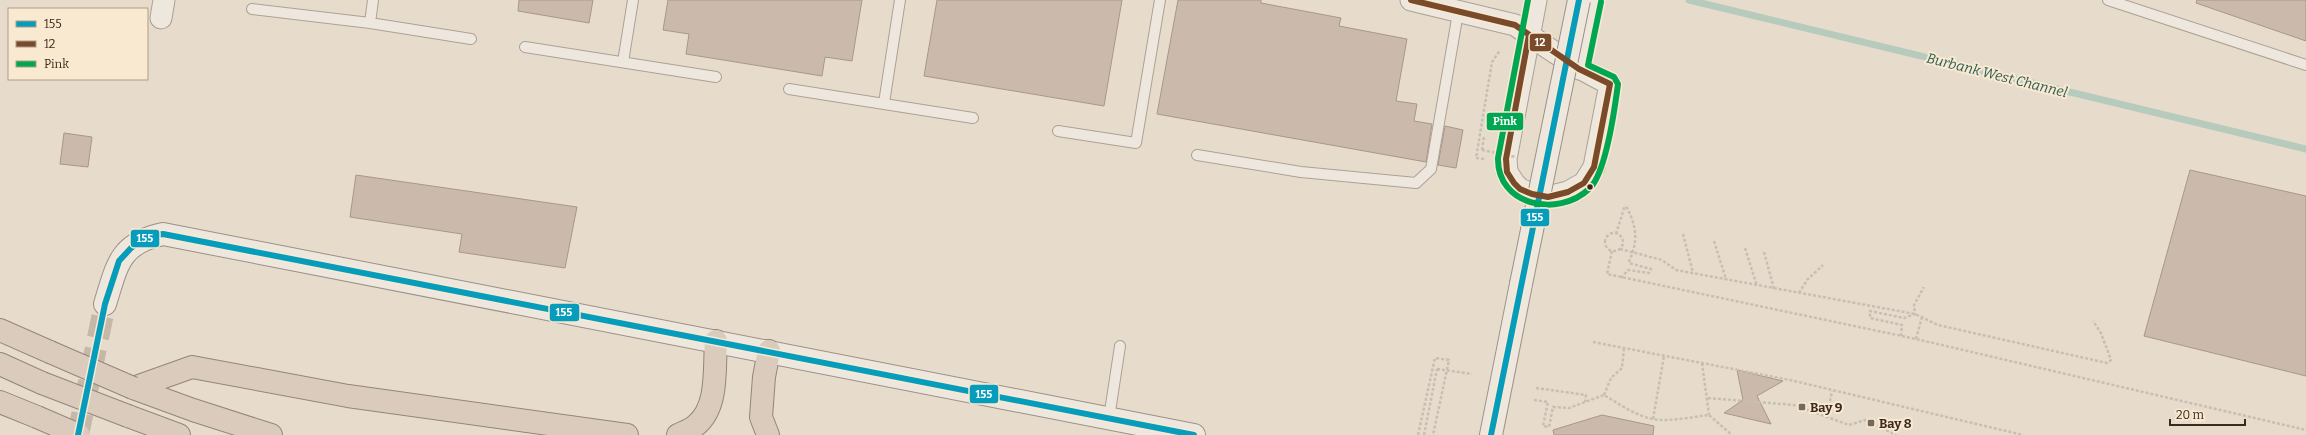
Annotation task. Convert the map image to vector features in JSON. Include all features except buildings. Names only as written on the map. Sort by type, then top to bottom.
[{"type":"highway","points":[[0,330],[133,388],[193,410],[271,435]]},
{"type":"highway","points":[[678,435],[695,426],[707,413],[713,392],[716,341]]},
{"type":"highway","points":[[768,435],[761,417],[764,377],[769,351]]},
{"type":"highway","points":[[0,364],[42,384],[179,435]]},
{"type":"highway","points":[[133,388],[192,367],[348,396],[627,435]]},
{"type":"highway","points":[[0,402],[79,435]]},
{"type":"main road","points":[[1491,435],[1579,0]]},
{"type":"main road","points":[[105,304],[119,261],[130,248],[147,237],[163,234],[1194,435]]},
{"type":"street","points":[[1411,0],[1458,13],[1515,25],[1529,35],[1579,69],[1610,84],[1594,167],[1584,183],[1568,192],[1548,197],[1520,189],[1507,172],[1506,159],[1529,35],[1536,0]]},
{"type":"street","points":[[1579,69],[1593,0]]},
{"type":"lane","points":[[370,23],[373,0]]},
{"type":"lane","points":[[623,62],[633,0]]},
{"type":"lane","points":[[884,102],[900,0]]},
{"type":"lane","points":[[1058,131],[1136,144],[1160,0]]},
{"type":"lane","points":[[2108,0],[2306,65]]},
{"type":"lane","points":[[252,9],[370,23],[471,39]]},
{"type":"lane","points":[[1197,155],[1301,172],[1416,183],[1431,169],[1458,13]]},
{"type":"lane","points":[[525,47],[716,77]]},
{"type":"lane","points":[[789,88],[884,102],[973,118]]},
{"type":"lane","points":[[1109,418],[1120,346]]},
{"type":"path","points":[[1482,150],[1516,157]]},
{"type":"path","points":[[1616,234],[1625,205],[1631,214],[1636,233],[1633,252],[1629,263],[1650,269],[1650,274],[1628,270],[1621,278]]},
{"type":"path","points":[[1620,249],[1623,240],[1616,234],[1610,234],[1605,240],[1607,248],[1612,251],[1620,249],[1662,260],[1676,270],[1915,314],[1938,325],[2107,363],[2111,360],[2101,333],[2093,320]]},
{"type":"path","points":[[1683,234],[1693,273]]},
{"type":"path","points":[[1714,240],[1726,276],[1725,280]]},
{"type":"path","points":[[1745,248],[1757,286]]},
{"type":"path","points":[[1612,251],[1607,274],[1621,278],[1916,339],[2306,430]]},
{"type":"path","points":[[1764,252],[1774,289]]},
{"type":"path","points":[[1798,293],[1807,280],[1823,265]]},
{"type":"path","points":[[1915,314],[1914,304],[1924,288]]},
{"type":"path","points":[[1901,336],[1902,325],[1870,318],[1870,311],[1904,318],[1915,314]]},
{"type":"path","points":[[1916,339],[1922,317]]},
{"type":"path","points":[[1593,342],[1702,363],[1732,367],[2024,435]]},
{"type":"path","points":[[1534,400],[1548,402],[1544,426],[1549,427],[1553,407],[1569,408],[1604,395],[1611,378],[1622,368],[1624,348]]},
{"type":"path","points":[[1652,419],[1664,356]]},
{"type":"path","points":[[1418,435],[1435,358],[1449,360],[1433,435]]},
{"type":"path","points":[[1702,363],[1703,383],[1708,398],[1708,415]]},
{"type":"path","points":[[1424,435],[1437,369],[1472,374]]},
{"type":"path","points":[[1536,388],[1586,395],[1585,402]]},
{"type":"path","points":[[1827,416],[1832,391]]},
{"type":"path","points":[[1604,395],[1629,410],[1652,419],[1677,419],[1708,415],[1732,435]]},
{"type":"path","points":[[1708,398],[1794,405],[1849,425],[1865,420],[1896,435]]},
{"type":"waterway","name":"Burbank West Channel","points":[[1689,0],[2306,149]]},
{"type":"tunnel","points":[[78,435],[105,304]]},
{"type":"transit line","name":"12","points":[[1411,0],[1515,25],[1579,69],[1610,84],[1594,167],[1584,183],[1568,192],[1548,197],[1532,194],[1520,189],[1507,172],[1506,159],[1529,35]]},
{"type":"transit line","name":"Pink","points":[[1528,0],[1498,158],[1500,174],[1507,187],[1518,197],[1546,205],[1562,203],[1576,198],[1589,189],[1595,181],[1605,155],[1609,140],[1618,84],[1614,77],[1588,65],[1601,2]]},
{"type":"transit line","name":"155","points":[[1491,435],[1579,0]]},
{"type":"transit line","name":"155","points":[[78,435],[105,304],[119,261],[131,248],[147,237],[163,234],[1194,435]]},
{"type":"place","name":"Bay 9","points":[[1802,407]]},
{"type":"place","name":"Bay 8","points":[[1871,423]]}]
